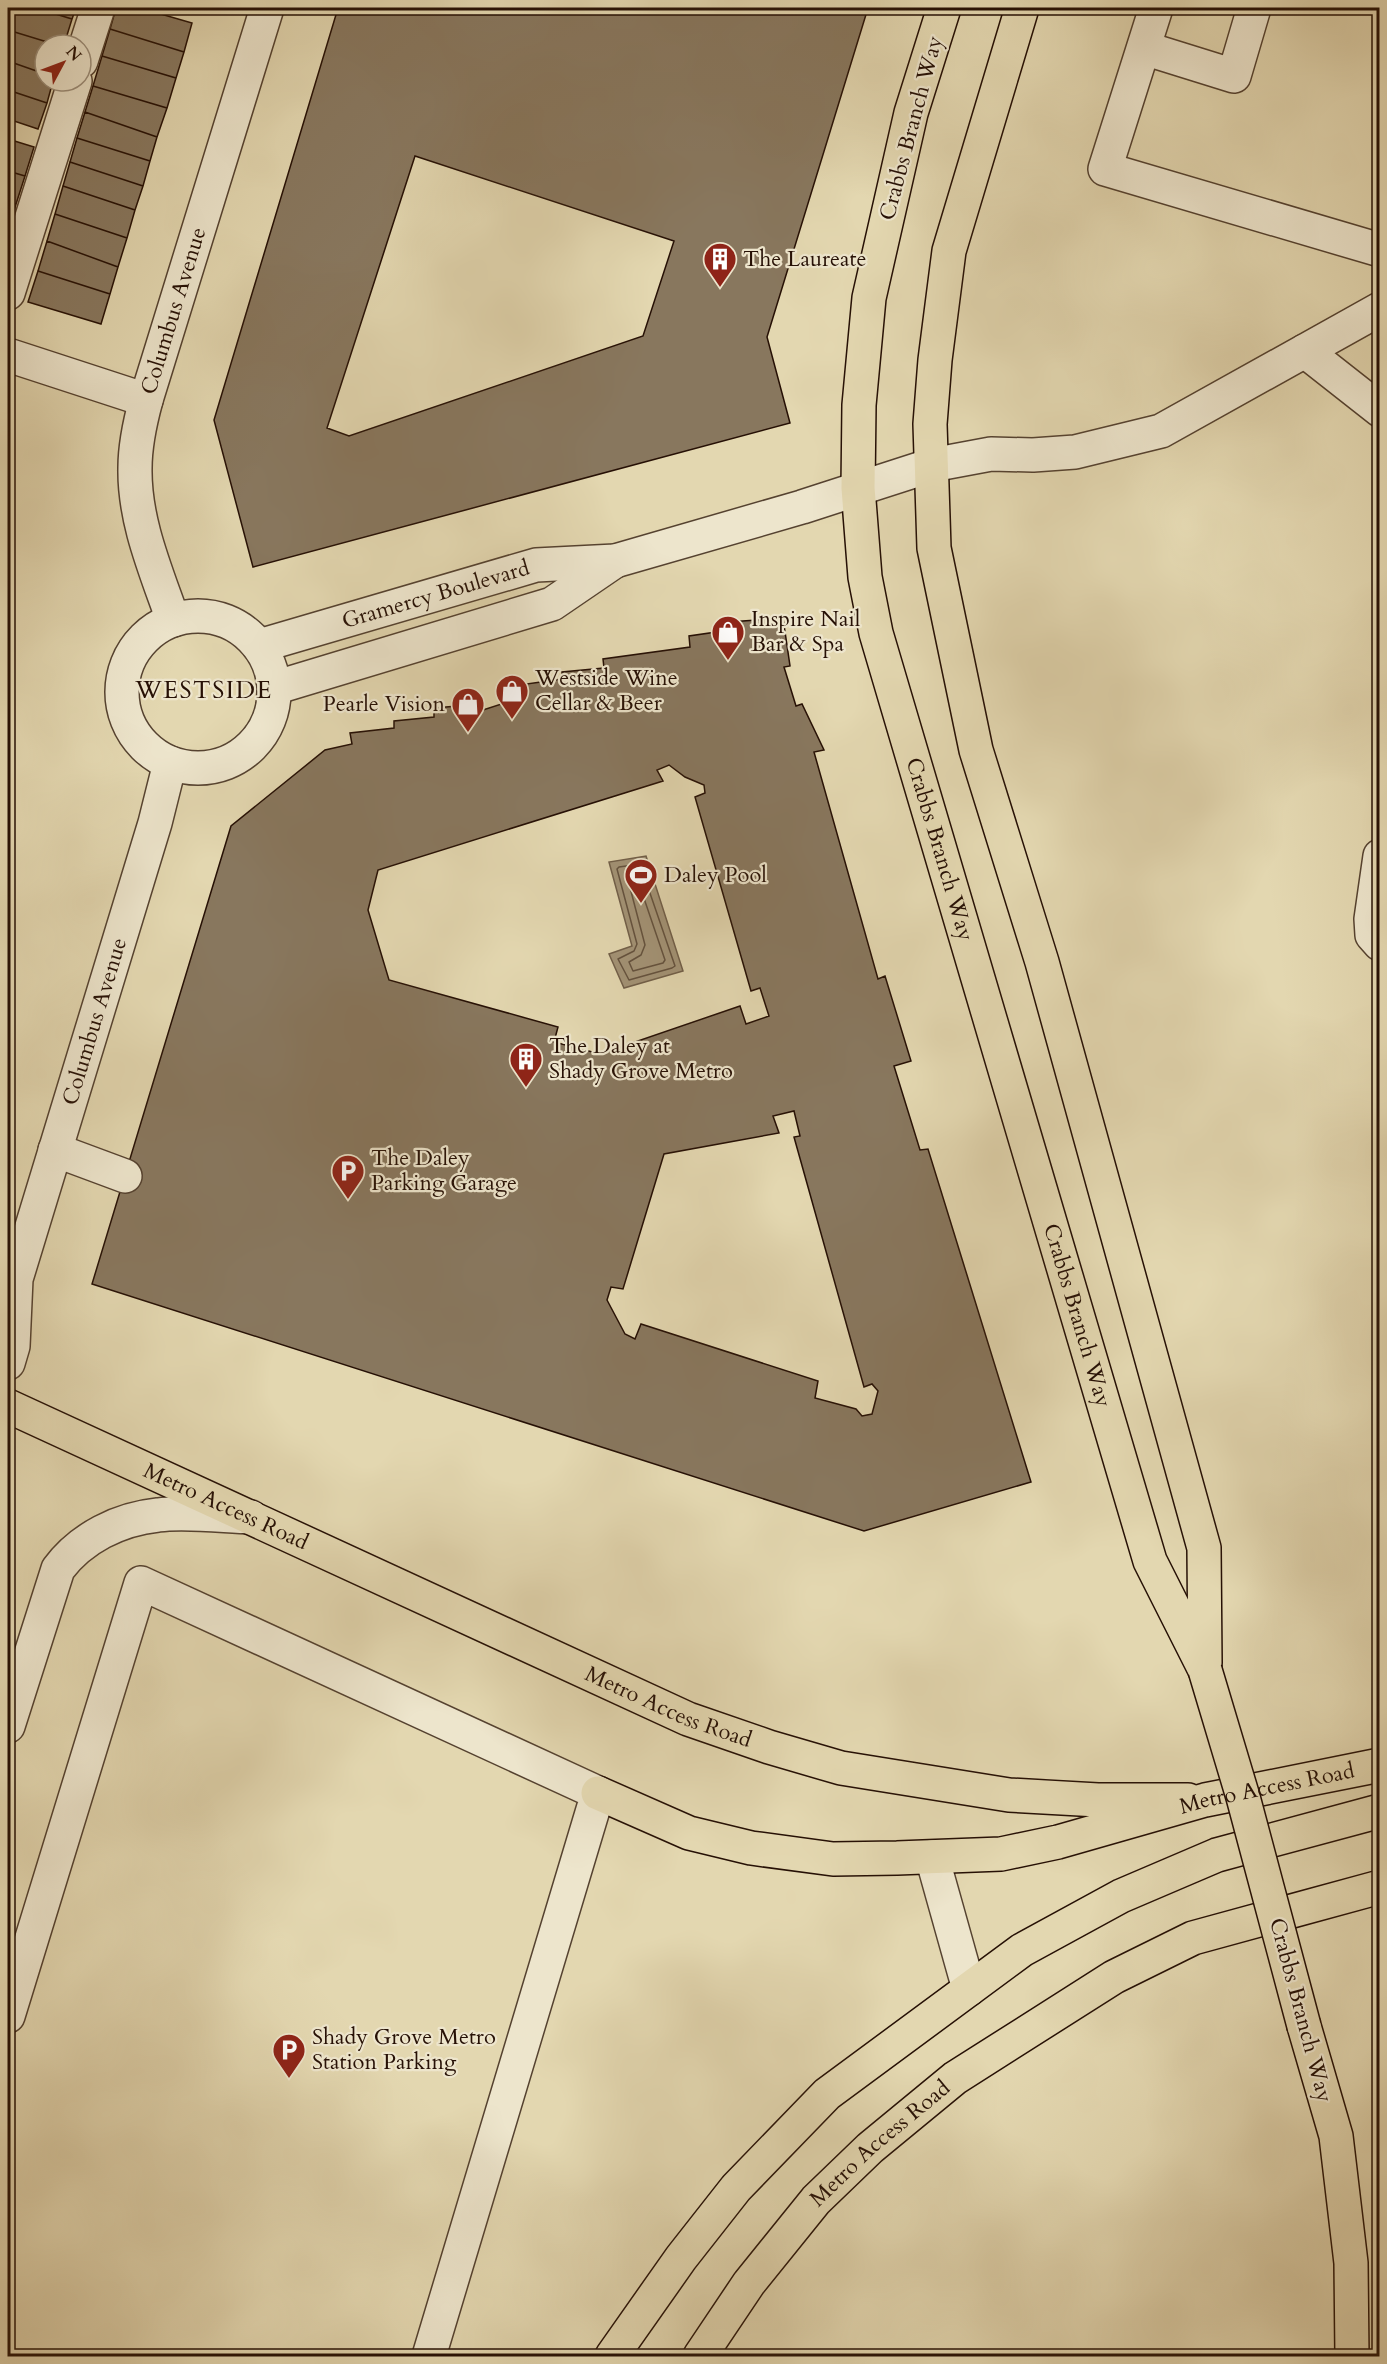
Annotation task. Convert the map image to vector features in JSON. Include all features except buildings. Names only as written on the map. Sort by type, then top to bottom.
[{"type":"main road","name":"Crabbs Branch Way","points":[[944,8],[911,114],[869,298],[859,405],[858,488],[864,577],[879,644],[1150,1561],[1205,1670],[1243,1797],[1336,2136],[1351,2263],[1352,2356]]},
{"type":"main road","name":"Crabbs Branch Way","points":[[1022,8],[949,251],[934,360],[930,424],[934,548],[976,750],[1042,962],[1204,1548],[1205,1670]]},
{"type":"main road","name":"Metro Access Road","points":[[8,1406],[688,1719],[769,1747],[841,1768],[1009,1795],[1098,1800],[1204,1800],[1380,1765]]},
{"type":"main road","points":[[597,1792],[689,1833],[751,1848],[833,1859],[1001,1854],[1058,1842],[1204,1800]]},
{"type":"main road","points":[[612,2356],[681,2258],[736,2188],[827,2094],[1022,1950],[1121,1896],[1217,1855],[1380,1811]]},
{"type":"main road","name":"Metro Access Road","points":[[700,2356],[749,2283],[816,2200],[870,2148],[955,2079],[1114,1977],[1193,1938],[1380,1887]]},
{"type":"street","points":[[90,33],[98,8]]},
{"type":"street","name":"Columbus Avenue","points":[[173,620],[142,523],[136,496],[135,468],[138,434],[146,400],[267,8]]},
{"type":"street","points":[[1156,8],[1105,169],[1380,250]]},
{"type":"street","points":[[1144,48],[1234,76],[1254,8]]},
{"type":"street","points":[[8,293],[71,93]]},
{"type":"street","name":"Gramercy Boulevard","points":[[259,646],[536,564],[615,561],[802,507],[932,465],[991,454],[1033,455],[1075,452],[1161,431],[1380,309]]},
{"type":"street","points":[[1305,351],[1380,410]]},
{"type":"street","points":[[8,356],[146,400]]},
{"type":"street","name":"Gramercy Boulevard","points":[[274,688],[552,604],[615,561]]},
{"type":"street","points":[[196,616],[220,619],[242,629],[259,646],[270,667],[274,688],[273,710],[264,730],[251,747],[234,759],[213,767],[191,768],[170,763],[153,753],[138,739],[128,721],[122,701],[123,680],[129,660],[139,643],[155,629],[173,620],[196,616]]},
{"type":"street","name":"Columbus Avenue","points":[[8,1363],[13,1346],[12,1283],[155,823],[170,763]]},
{"type":"street","points":[[1380,856],[1371,919],[1372,935],[1380,944]]},
{"type":"street","points":[[55,1150],[125,1176]]},
{"type":"street","points":[[8,1726],[58,1569],[69,1554],[104,1530],[158,1514],[251,1517]]},
{"type":"street","points":[[8,2016],[141,1583],[597,1792],[429,2356]]},
{"type":"street","points":[[932,1857],[969,1989]]},
{"type":"water","name":"Daley Pool","points":[[646,856],[683,971],[624,988],[609,954],[632,946],[609,862]]},
{"type":"place","name":"The Laureate","points":[[720,288]]},
{"type":"place","name":"Inspire Nail Bar & Spa","points":[[728,661]]},
{"type":"place","name":"Westside Wine Cellar & Beer","points":[[512,720]]},
{"type":"place","name":"Pearle Vision","points":[[468,733]]},
{"type":"place","name":"Daley Pool","points":[[641,904]]},
{"type":"place","name":"The Daley at Shady Grove Metro","points":[[526,1088]]},
{"type":"place","name":"The Daley Parking Garage","points":[[348,1200]]},
{"type":"place","name":"Shady Grove Metro Station Parking","points":[[289,2079]]},
{"type":"district","name":"WESTSIDE","points":[[204,690]]}]
